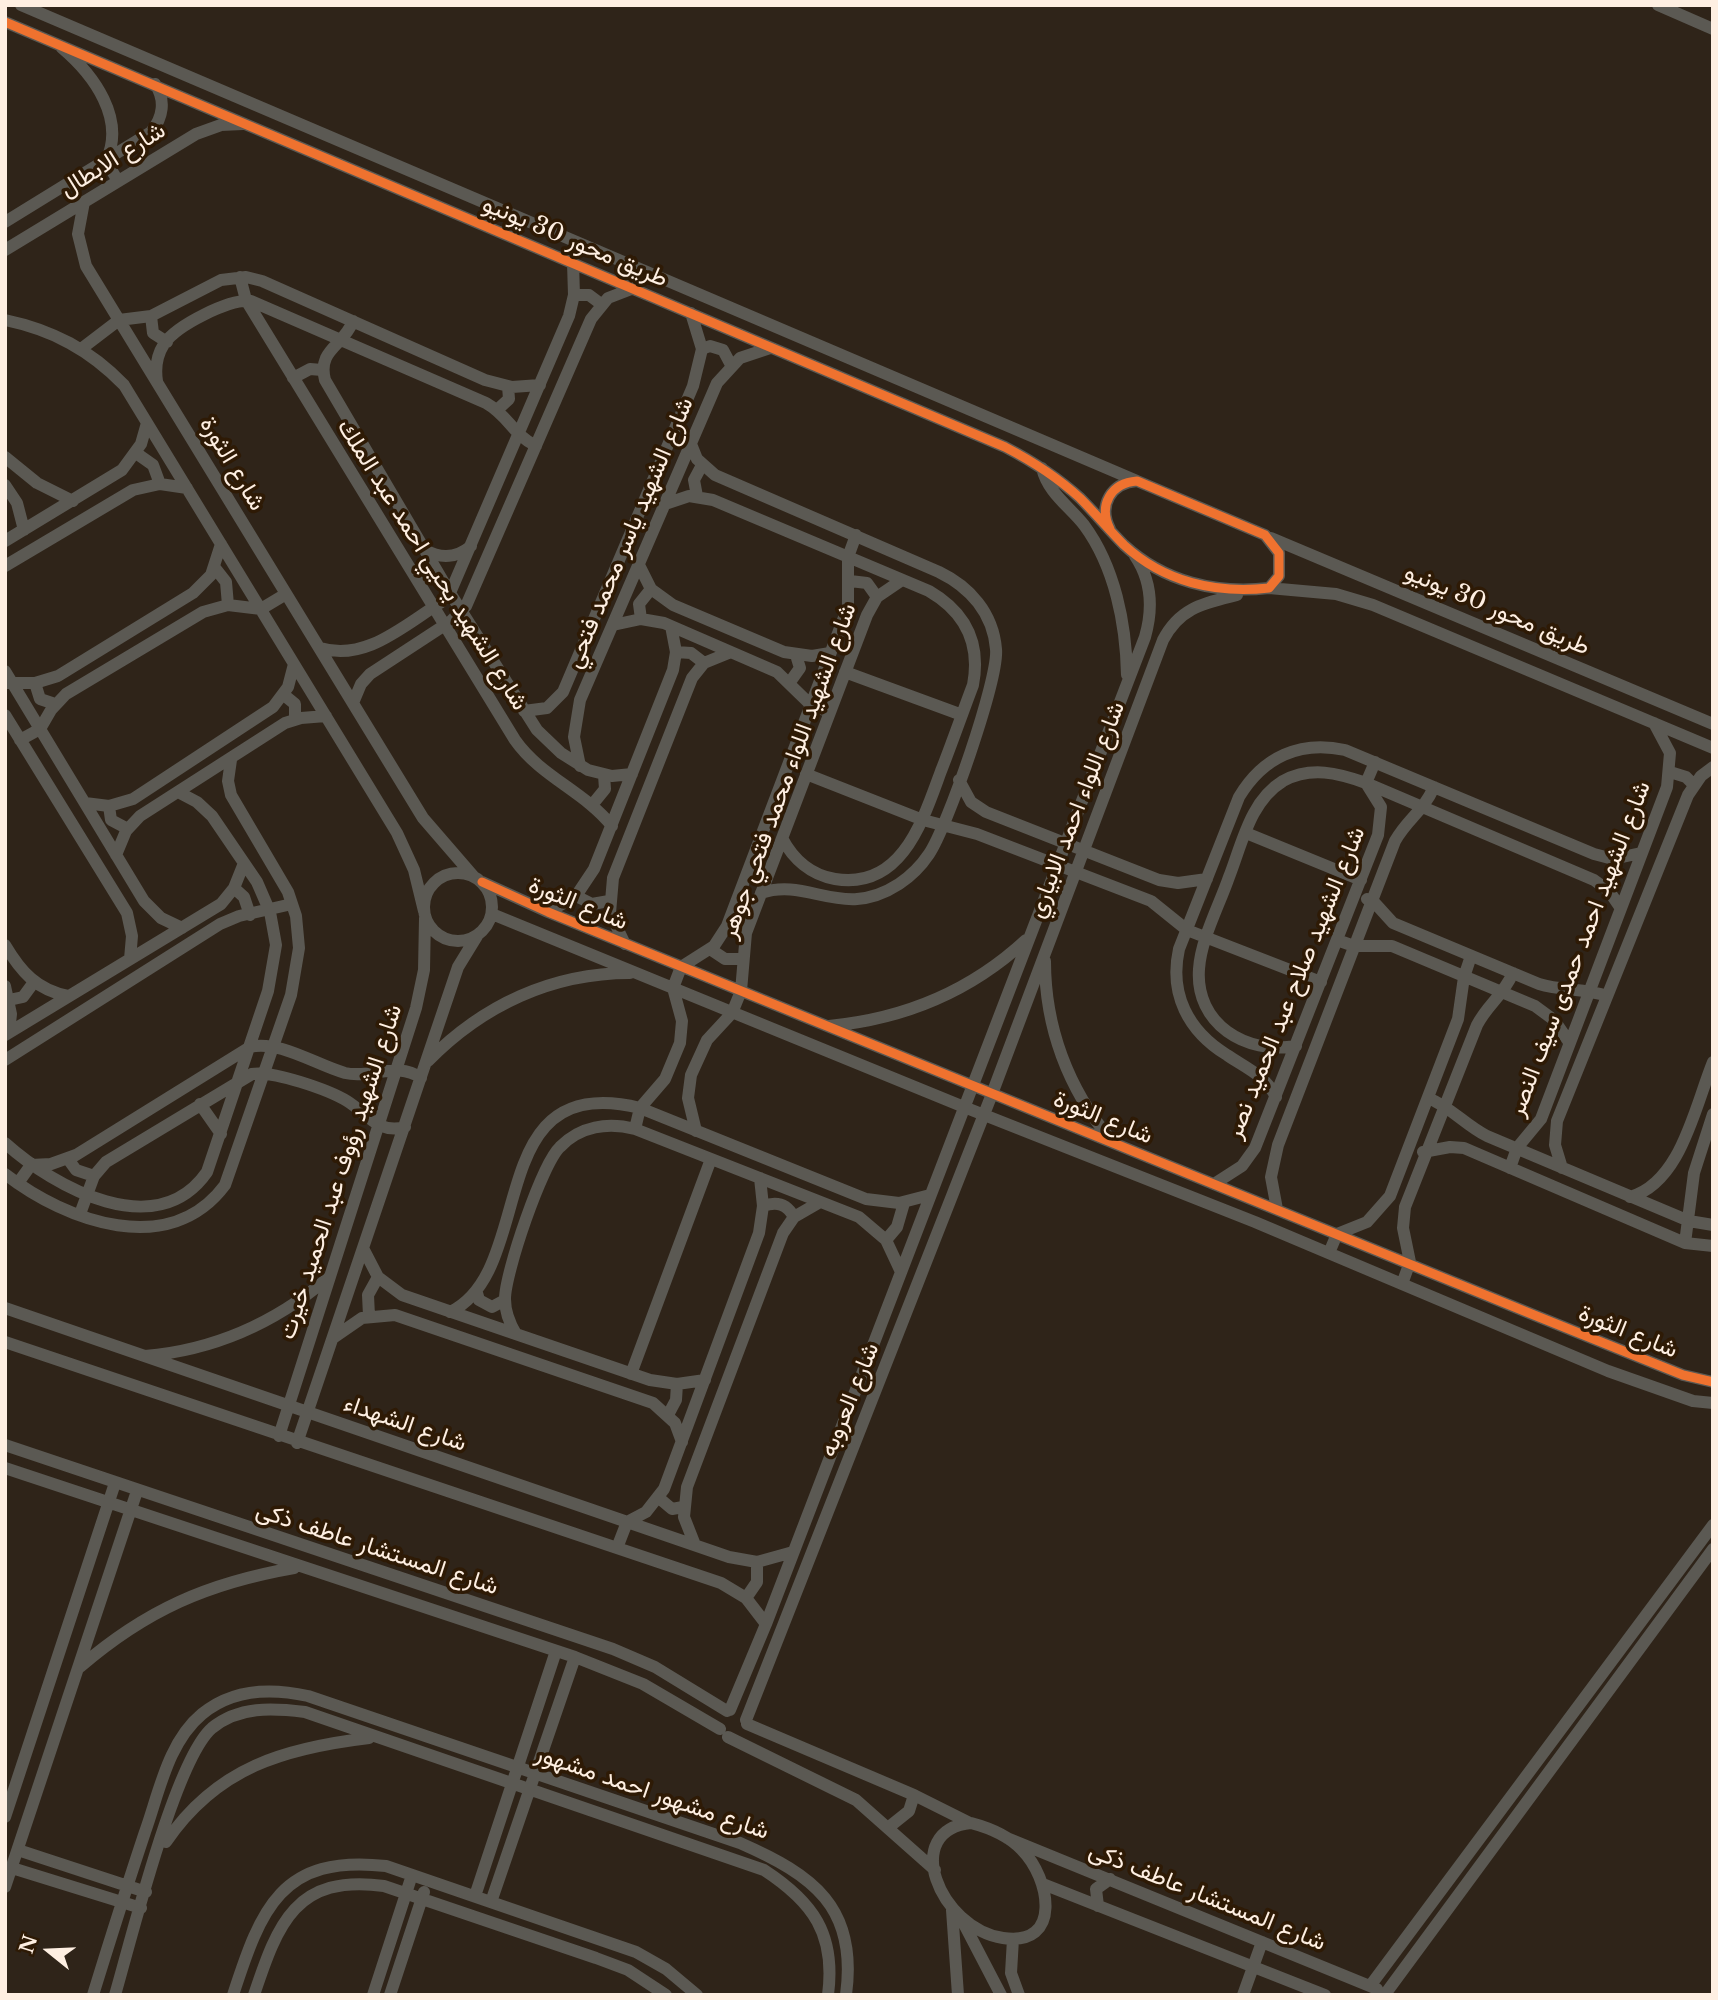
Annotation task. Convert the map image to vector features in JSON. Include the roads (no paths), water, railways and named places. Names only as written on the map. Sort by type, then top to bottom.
[{"type":"street","name":"طريق محور 30 يونيو","points":[[21,5],[1713,724]]},
{"type":"street","points":[[1658,5],[1713,29]]},
{"type":"street","name":"طريق محور 30 يونيو","points":[[5,22],[998,444],[1042,468],[1078,497],[1132,552]]},
{"type":"street","points":[[54,41],[86,72],[105,103],[113,136],[106,161],[118,181]]},
{"type":"street","name":"شارع الابطال","points":[[5,222],[106,161],[156,127],[162,102],[154,84]]},
{"type":"street","name":"شارع الابطال","points":[[5,250],[204,130],[230,124],[248,124]]},
{"type":"street","name":"شارع الثورة","points":[[84,202],[79,223],[82,256],[119,320],[424,818],[478,880],[625,944],[1670,1370],[1713,1382]]},
{"type":"street","points":[[320,648],[342,653],[365,649],[434,607],[450,593],[569,316],[575,295],[573,262]]},
{"type":"street","points":[[81,349],[119,320],[151,316],[221,280],[240,276],[262,281],[485,380],[508,386],[540,385]]},
{"type":"street","name":"شارع الشهيد يحيي احمد عبد الملك","points":[[240,276],[246,300],[524,752],[544,772],[592,805],[612,826]]},
{"type":"street","points":[[354,703],[361,684],[370,674],[461,611],[477,587],[591,319],[601,304],[616,293],[634,288]]},
{"type":"street","points":[[575,295],[589,295],[601,304]]},
{"type":"street","points":[[157,382],[157,362],[167,342],[178,331],[227,303],[246,300],[262,304],[342,339],[497,410],[518,437],[536,446]]},
{"type":"street","points":[[691,313],[702,349],[710,346],[723,350],[731,365],[750,352],[772,347]]},
{"type":"street","points":[[151,316],[153,332],[167,342]]},
{"type":"street","name":"شارع الثورة","points":[[5,320],[43,330],[81,349],[124,385],[397,833],[414,870],[425,914]]},
{"type":"street","points":[[293,378],[310,369],[322,370],[327,352],[342,339],[353,321]]},
{"type":"street","name":"شارع الشهيد ياسر محمد فتحي","points":[[553,704],[566,685],[693,386],[702,349]]},
{"type":"street","name":"شارع الشهيد ياسر محمد فتحي","points":[[580,766],[574,737],[577,709],[717,383],[731,365]]},
{"type":"street","name":"شارع الشهيد يحيي احمد عبد الملك","points":[[322,370],[329,388],[450,593],[524,711],[553,746],[580,766],[604,775],[632,774]]},
{"type":"street","points":[[497,410],[508,403],[508,386]]},
{"type":"street","points":[[5,541],[122,470],[136,453],[147,423]]},
{"type":"street","points":[[691,444],[702,465],[715,475],[951,577],[970,592],[985,612],[994,635],[994,677],[942,827],[920,866],[898,885],[874,896],[839,900],[787,889],[761,893]]},
{"type":"street","points":[[136,453],[153,465],[160,484]]},
{"type":"street","points":[[5,457],[45,488],[73,501]]},
{"type":"street","points":[[697,496],[694,480],[702,465]]},
{"type":"street","points":[[1042,468],[1052,491],[1093,538],[1107,568],[1123,627],[1127,682]]},
{"type":"street","points":[[21,471],[6,486],[17,503],[24,530]]},
{"type":"street","points":[[1110,529],[1105,513],[1109,496],[1121,485],[1138,481]]},
{"type":"street","points":[[5,566],[133,491],[160,484],[187,488]]},
{"type":"street","points":[[665,504],[697,496],[713,500],[916,585],[949,604],[970,632],[975,653],[975,674],[923,820],[912,843],[895,863],[878,874],[859,880],[830,878],[813,871],[798,860],[782,838]]},
{"type":"street","points":[[848,557],[856,535]]},
{"type":"street","points":[[1265,535],[1276,546],[1281,560],[1279,576],[1269,588]]},
{"type":"street","points":[[7,679],[35,683],[58,676],[193,593],[215,568],[221,544]]},
{"type":"street","points":[[425,550],[438,556],[452,556],[471,546]]},
{"type":"street","points":[[1132,552],[1155,568],[1192,584],[1251,589]]},
{"type":"street","name":"شارع اللواء احمد الابياري","points":[[972,1086],[1127,682],[1150,615],[1147,582],[1132,552]]},
{"type":"street","name":"شارع الشهيد اللواء محمد فتحي جوهر","points":[[681,967],[710,949],[727,926],[848,607],[848,557]]},
{"type":"street","points":[[639,565],[651,589],[673,605],[775,649],[796,655],[830,653]]},
{"type":"street","points":[[916,585],[925,565]]},
{"type":"street","points":[[215,568],[226,582],[228,605]]},
{"type":"street","name":"شارع الشهيد اللواء محمد فتحي جوهر","points":[[732,1013],[741,991],[746,933],[845,672],[877,597],[902,580]]},
{"type":"street","points":[[850,581],[867,583],[877,597]]},
{"type":"street","points":[[641,619],[639,604],[651,589]]},
{"type":"street","name":"طريق محور 30 يونيو","points":[[1251,589],[1336,594],[1373,605],[1713,748]]},
{"type":"street","name":"شارع اللواء احمد الابياري","points":[[992,1094],[1168,631],[1186,611],[1198,604],[1251,589]]},
{"type":"street","points":[[20,740],[40,729],[55,704],[66,694],[203,612],[228,605],[261,609],[286,594]]},
{"type":"street","points":[[613,625],[641,619],[671,626],[777,672],[811,705],[830,712]]},
{"type":"street","points":[[548,912],[576,897],[590,879],[673,670],[676,652],[671,626]]},
{"type":"street","points":[[676,652],[691,653],[704,663]]},
{"type":"street","points":[[625,944],[613,924],[609,901],[613,878],[692,678],[704,663],[731,652]]},
{"type":"street","points":[[790,682],[800,668],[796,655]]},
{"type":"street","points":[[85,803],[109,806],[133,799],[267,713],[284,695],[294,664]]},
{"type":"street","points":[[845,672],[961,715]]},
{"type":"street","points":[[7,679],[149,907],[168,922],[182,928]]},
{"type":"street","points":[[35,683],[40,699],[55,704]]},
{"type":"street","points":[[284,695],[295,704],[295,719]]},
{"type":"street","points":[[524,711],[540,710],[553,704],[564,710],[577,709]]},
{"type":"street","points":[[5,715],[130,921],[130,959]]},
{"type":"street","points":[[116,855],[128,828],[140,816],[295,719],[326,716]]},
{"type":"street","name":"شارع الشهيد احمد حمدى سيف النصر","points":[[1517,1148],[1541,1119],[1670,772],[1667,742],[1654,723]]},
{"type":"street","points":[[952,742],[970,748]]},
{"type":"street","points":[[1276,1097],[1263,1078],[1205,1040],[1188,1019],[1178,996],[1175,972],[1186,930],[1233,811],[1252,777],[1284,753],[1314,746],[1330,746],[1375,762],[1603,857],[1622,858],[1641,853]]},
{"type":"street","points":[[5,1174],[79,1214],[121,1226],[155,1228],[180,1222],[202,1210],[225,1185],[234,1167],[298,964],[299,932],[292,904],[231,795],[228,781],[231,760]]},
{"type":"street","points":[[1366,783],[1375,762]]},
{"type":"street","name":"شارع الشهيد احمد حمدى سيف النصر","points":[[1562,1168],[1555,1145],[1557,1121],[1693,785],[1713,767]]},
{"type":"street","points":[[1296,1046],[1274,1049],[1253,1046],[1231,1036],[1213,1018],[1199,981],[1201,955],[1251,818],[1273,788],[1295,776],[1332,772],[1366,783],[1594,880],[1609,891],[1620,907]]},
{"type":"street","points":[[1670,772],[1686,777],[1693,785]]},
{"type":"street","points":[[806,774],[942,827],[977,834],[1151,901],[1186,930],[1321,982]]},
{"type":"street","points":[[592,805],[605,789],[604,775]]},
{"type":"street","points":[[959,780],[965,796],[978,808],[1084,851],[1158,880],[1188,882],[1206,879]]},
{"type":"street","name":"شارع الشهيد صلاح عبد الحميد نصر","points":[[1213,1184],[1233,1174],[1249,1157],[1276,1097],[1361,880],[1382,817],[1378,798],[1366,783]]},
{"type":"street","name":"شارع الشهيد صلاح عبد الحميد نصر","points":[[1277,1209],[1272,1188],[1275,1155],[1399,833],[1424,808],[1434,787]]},
{"type":"street","points":[[5,1143],[31,1165],[88,1193],[138,1206],[164,1206],[177,1201],[199,1184],[207,1172],[240,1080],[275,961],[274,929],[265,898],[228,838],[208,811],[178,792]]},
{"type":"street","points":[[109,806],[111,820],[118,826],[128,828]]},
{"type":"street","points":[[1233,811],[1251,818]]},
{"type":"street","points":[[228,838],[247,825]]},
{"type":"street","points":[[1246,833],[1361,880]]},
{"type":"street","points":[[7,1033],[220,904],[234,888],[244,863]]},
{"type":"street","points":[[459,873],[478,880],[491,897],[492,914],[477,936],[463,942],[447,940],[434,931],[425,914],[426,895],[443,877],[459,873]]},
{"type":"street","points":[[234,888],[244,897],[250,915]]},
{"type":"street","points":[[1355,894],[1373,901],[1393,923],[1513,973],[1548,987],[1589,990],[1607,996]]},
{"type":"street","points":[[576,897],[592,904],[609,901]]},
{"type":"street","points":[[5,1060],[220,924],[292,904]]},
{"type":"street","points":[[130,921],[141,916],[149,907]]},
{"type":"street","name":"شارع الشهيد رؤوف عبد الحميد خيرت","points":[[279,1436],[422,982],[425,914]]},
{"type":"street","name":"شارع الثورة","points":[[492,914],[1329,1253],[1608,1371],[1693,1401],[1713,1403]]},
{"type":"street","name":"شارع الشهيد رؤوف عبد الحميد خيرت","points":[[296,1443],[364,1250],[458,967],[477,936]]},
{"type":"street","points":[[827,1026],[881,1018],[933,1001],[984,974],[1029,937]]},
{"type":"street","points":[[1337,940],[1354,946],[1392,946],[1504,993],[1547,1014],[1569,1042]]},
{"type":"street","points":[[5,945],[17,964],[34,982],[48,991],[68,996]]},
{"type":"street","points":[[710,949],[725,959],[743,960]]},
{"type":"street","points":[[1045,954],[1048,1005],[1060,1054],[1082,1101],[1114,1143]]},
{"type":"street","points":[[1329,1253],[1337,1234],[1367,1222],[1384,1206],[1458,1019],[1464,977],[1471,956]]},
{"type":"street","points":[[635,1129],[640,1108],[664,1079],[680,1043],[682,1021],[673,988],[681,967]]},
{"type":"street","points":[[426,1063],[469,1024],[520,994],[577,977],[635,973]]},
{"type":"street","points":[[1402,1284],[1410,1262],[1403,1217],[1481,1017],[1504,993],[1513,973]]},
{"type":"street","points":[[9,1000],[27,994],[34,982]]},
{"type":"street","points":[[5,986],[9,1000],[7,1033]]},
{"type":"street","points":[[696,1130],[689,1109],[691,1076],[707,1040],[732,1013]]},
{"type":"street","points":[[1308,1014],[1326,1021]]},
{"type":"street","points":[[18,1183],[31,1165],[68,1159],[250,1047],[273,1048],[354,1074],[396,1070],[411,1072],[421,1079]]},
{"type":"street","points":[[1630,1197],[1654,1186],[1672,1166],[1713,1062]]},
{"type":"street","points":[[79,1214],[94,1176],[106,1162],[240,1080],[265,1072],[345,1100],[378,1126],[391,1129],[405,1127]]},
{"type":"street","name":"شارع العروبه","points":[[728,1710],[766,1624],[972,1086]]},
{"type":"street","name":"شارع العروبه","points":[[747,1722],[755,1695],[992,1094]]},
{"type":"street","points":[[1428,1098],[1446,1105],[1469,1127],[1689,1221],[1713,1225]]},
{"type":"street","points":[[450,1312],[477,1293],[489,1272],[522,1168],[536,1138],[561,1116],[589,1104],[617,1102],[640,1108],[866,1199],[904,1203],[930,1195]]},
{"type":"street","points":[[200,1104],[221,1134]]},
{"type":"street","points":[[1685,1242],[1694,1173],[1713,1114]]},
{"type":"street","points":[[516,1334],[508,1318],[505,1300],[507,1282],[542,1176],[552,1156],[569,1139],[590,1129],[612,1125],[635,1129],[859,1217],[886,1240],[901,1272]]},
{"type":"street","points":[[1409,1148],[1426,1154],[1443,1148],[1464,1148],[1685,1242],[1713,1246]]},
{"type":"street","points":[[1510,1168],[1517,1148]]},
{"type":"street","points":[[68,1159],[76,1170],[94,1176]]},
{"type":"street","points":[[631,1374],[711,1159]]},
{"type":"street","points":[[617,1548],[627,1522],[646,1512],[659,1498],[682,1442],[759,1233],[763,1206],[760,1178]]},
{"type":"street","points":[[695,1545],[686,1527],[683,1507],[687,1487],[779,1241],[794,1217],[820,1202]]},
{"type":"street","points":[[763,1206],[778,1203],[791,1210],[794,1217]]},
{"type":"street","points":[[886,1240],[897,1227],[904,1203]]},
{"type":"street","points":[[364,1250],[378,1277],[402,1295],[631,1374],[677,1384],[705,1380]]},
{"type":"street","points":[[369,1316],[368,1295],[378,1277]]},
{"type":"street","points":[[141,1356],[182,1351],[241,1333],[278,1315],[328,1278]]},
{"type":"street","points":[[477,1293],[485,1305],[492,1307],[505,1300]]},
{"type":"street","name":"شارع الشهداء","points":[[5,1308],[738,1559],[757,1562],[793,1552]]},
{"type":"street","points":[[333,1338],[351,1323],[369,1316],[396,1315],[644,1399],[668,1415],[682,1442]]},
{"type":"street","name":"شارع الشهداء","points":[[5,1342],[296,1443],[721,1583],[746,1598],[766,1624]]},
{"type":"street","points":[[862,1372],[881,1379]]},
{"type":"street","points":[[668,1415],[676,1401],[677,1384]]},
{"type":"street","name":"شارع المستشار عاطف ذكى","points":[[5,1446],[627,1654],[668,1674],[728,1710]]},
{"type":"street","points":[[57,1487],[64,1466]]},
{"type":"street","name":"شارع المستشار عاطف ذكى","points":[[5,1468],[161,1522],[575,1657],[643,1684],[724,1733],[845,1793],[889,1827],[934,1870]]},
{"type":"street","points":[[5,1818],[115,1483]]},
{"type":"street","points":[[5,1887],[137,1491]]},
{"type":"street","points":[[659,1498],[671,1509],[683,1507]]},
{"type":"street","points":[[161,1522],[169,1501]]},
{"type":"street","points":[[1370,1986],[1713,1525]]},
{"type":"street","points":[[1388,1994],[1713,1549]]},
{"type":"street","points":[[92,1555],[113,1562]]},
{"type":"street","points":[[746,1598],[757,1581],[757,1562]]},
{"type":"street","points":[[79,1667],[110,1641],[180,1599],[218,1585],[298,1567]]},
{"type":"street","points":[[475,1896],[556,1651]]},
{"type":"street","points":[[491,1902],[575,1657]]},
{"type":"street","points":[[740,1688],[746,1695],[755,1695]]},
{"type":"street","name":"شارع مشهور احمد مشهور","points":[[202,1713],[228,1698],[256,1691],[286,1691],[740,1843],[775,1858],[807,1878],[829,1902],[842,1927],[848,1978],[846,1995]]},
{"type":"street","name":"شارع مشهور احمد مشهور","points":[[212,1728],[233,1716],[255,1709],[304,1712],[764,1870],[789,1886],[808,1904],[821,1927],[829,1952],[828,1995]]},
{"type":"street","points":[[747,1722],[740,1735],[724,1733],[720,1718],[728,1710],[740,1712],[747,1722],[1007,1838],[1029,1858],[1043,1884],[1048,1905],[1045,1915],[1032,1932],[1013,1939],[988,1935],[962,1921]]},
{"type":"street","points":[[93,1995],[127,1886],[175,1749],[202,1713],[212,1728],[190,1758],[156,1856],[115,1995]]},
{"type":"street","points":[[156,1856],[194,1808],[232,1777],[265,1759],[299,1748],[373,1737]]},
{"type":"street","points":[[889,1827],[904,1818],[914,1795]]},
{"type":"street","points":[[970,1823],[945,1831],[937,1842],[934,1870],[943,1898],[962,1921],[1000,1993]]},
{"type":"street","name":"شارع المستشار عاطف ذكى","points":[[1007,1838],[1388,1994]]},
{"type":"street","points":[[18,1850],[146,1892]]},
{"type":"street","points":[[233,1995],[262,1914],[294,1883],[332,1866],[359,1863],[386,1866],[636,1952],[666,1969],[697,1995]]},
{"type":"street","points":[[12,1868],[141,1908]]},
{"type":"street","points":[[373,1995],[412,1875]]},
{"type":"street","points":[[390,1995],[428,1880]]},
{"type":"street","points":[[1098,1906],[1096,1889],[1110,1880]]},
{"type":"street","points":[[254,1995],[271,1946],[282,1924],[298,1905],[319,1892],[339,1885],[362,1883],[406,1894],[596,1958],[628,1970],[666,1995]]},
{"type":"street","name":"شارع المستشار عاطف ذكى","points":[[1043,1884],[1325,1995]]},
{"type":"street","points":[[952,1910],[958,1995]]},
{"type":"street","points":[[1013,1939],[1010,1961],[1016,1989]]},
{"type":"street","points":[[1243,1995],[1262,1942]]},
{"type":"street","points":[[1000,1993],[1003,1984],[1016,1989]]}]
